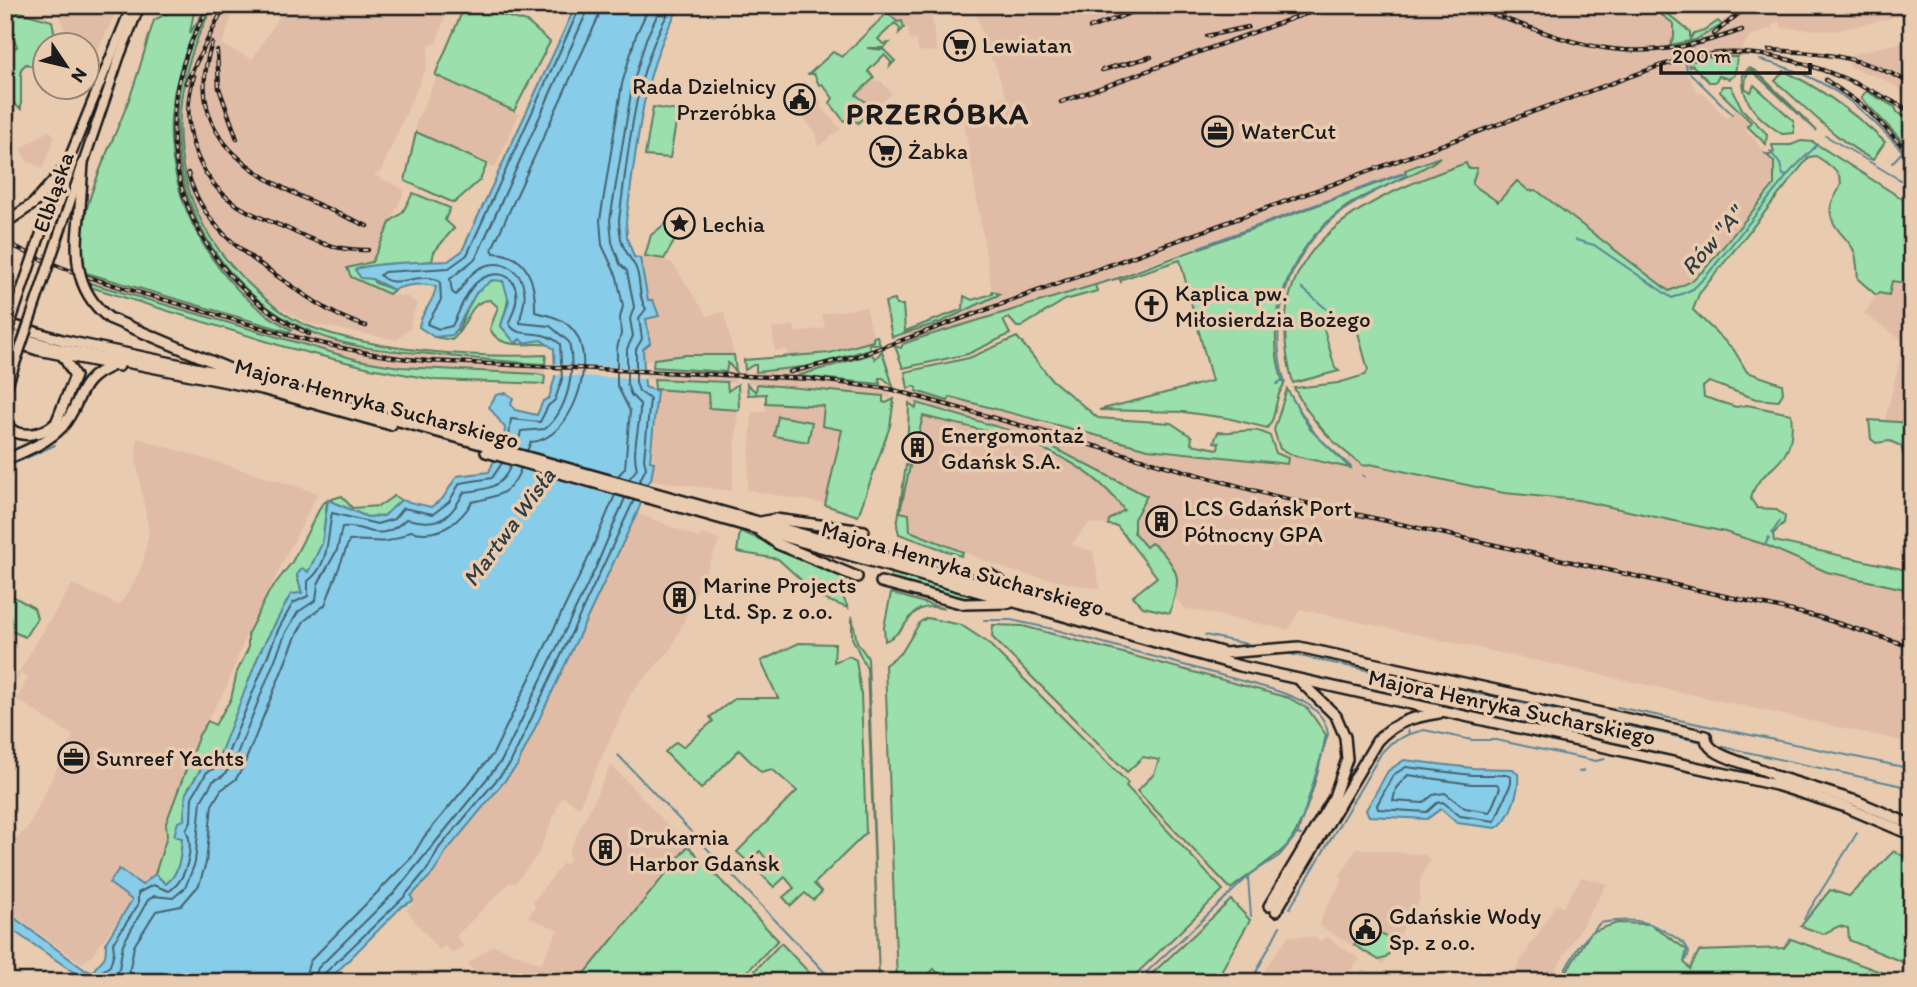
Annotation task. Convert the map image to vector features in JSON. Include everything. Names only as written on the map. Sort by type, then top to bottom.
[{"type":"highway","points":[[83,163],[76,258],[80,279],[90,299],[109,318],[235,369],[253,380]]},
{"type":"highway","points":[[5,223],[20,215],[66,167]]},
{"type":"highway","name":"Majora Henryka Sucharskiego","points":[[5,323],[62,340],[253,380],[390,422],[1300,681],[1776,785],[1846,807],[1912,835]]},
{"type":"highway","name":"Majora Henryka Sucharskiego","points":[[5,333],[60,349],[203,376],[390,422]]},
{"type":"highway","points":[[5,339],[63,356],[185,379],[203,376]]},
{"type":"highway","points":[[5,423],[13,432],[27,435],[56,423],[75,376],[63,356]]},
{"type":"highway","points":[[5,460],[41,443],[59,429],[72,412],[85,383],[97,372],[114,365]]},
{"type":"highway","points":[[857,577],[778,544],[758,526],[775,519],[864,531]]},
{"type":"highway","points":[[989,574],[1016,598]]},
{"type":"highway","points":[[880,582],[964,604],[1016,598]]},
{"type":"highway","name":"Majora Henryka Sucharskiego","points":[[1016,598],[1225,653],[1299,647],[1706,736],[1707,744],[1714,752],[1765,769],[1775,776],[1856,801],[1912,825]]},
{"type":"highway","points":[[1300,681],[1336,716],[1345,737],[1347,759],[1334,797],[1273,909],[1377,741],[1390,728],[1406,719],[1444,712]]},
{"type":"main road","name":"Elbląska","points":[[5,339],[54,198],[132,5]]},
{"type":"main road","name":"Elbląska","points":[[5,392],[140,5]]},
{"type":"shaded area","points":[[58,5],[119,5],[102,42],[102,32],[65,32]]},
{"type":"shaded area","points":[[212,5],[196,36],[183,71],[178,92],[176,136],[190,206],[206,240],[228,271],[276,314],[324,337],[372,347],[545,364],[545,376],[400,367],[358,360],[86,282],[83,272],[288,332],[291,329],[255,305],[219,268],[196,232],[178,184],[171,135],[177,80],[191,37],[208,6]]},
{"type":"shaded area","points":[[214,5],[236,5],[222,45],[252,59],[287,5],[453,5],[449,15],[446,14],[436,43],[429,47],[426,68],[381,171],[374,175],[405,190],[372,263],[359,264],[389,294],[408,297],[417,304],[410,323],[412,326],[397,340],[307,323],[267,301],[233,268],[211,240],[191,198],[178,128],[186,68]]},
{"type":"shaded area","points":[[889,5],[930,5],[937,52],[919,51],[916,40],[910,41],[908,28],[887,18],[883,11]]},
{"type":"shaded area","points":[[974,5],[1648,5],[1674,24],[1673,41],[1691,41],[1737,12],[1741,16],[1756,5],[1762,5],[1766,14],[1779,9],[1777,5],[1912,5],[1912,13],[1836,31],[1783,28],[1779,22],[1772,25],[1773,28],[1750,36],[1737,57],[1706,58],[1682,64],[1698,93],[1702,92],[1727,118],[1737,108],[1751,122],[1745,129],[1774,162],[1776,179],[1704,270],[1690,282],[1669,291],[1536,190],[1498,202],[1472,184],[1476,169],[1468,168],[1465,163],[1410,182],[1406,173],[1043,302],[896,345],[894,340],[999,294],[992,291],[962,109],[1006,97],[995,64],[989,56]]},
{"type":"shaded area","points":[[1912,40],[1912,97],[1883,79],[1849,67],[1852,54]]},
{"type":"shaded area","points":[[437,77],[519,114],[495,168],[416,133],[416,122]]},
{"type":"shaded area","points":[[804,81],[822,103],[820,106],[841,129],[818,147],[815,132],[787,98]]},
{"type":"shaded area","points":[[871,81],[881,81],[892,94],[874,109],[861,96],[856,95]]},
{"type":"shaded area","points":[[49,130],[55,137],[43,168],[27,161],[20,149]]},
{"type":"shaded area","points":[[1912,251],[1912,423],[1885,421],[1904,341],[1864,314],[1879,292],[1889,294],[1892,281],[1906,283]]},
{"type":"shaded area","points":[[639,256],[664,259],[673,264],[707,316],[724,312],[734,355],[685,355],[645,361],[643,349],[650,343],[646,319],[659,315],[655,304],[648,301]]},
{"type":"shaded area","points":[[866,307],[874,341],[799,357],[788,358],[787,350],[775,351],[772,329],[794,325],[796,333],[825,328],[822,314]]},
{"type":"shaded area","points":[[877,346],[879,352],[797,375],[889,386],[891,398],[748,383],[747,373],[812,366]]},
{"type":"shaded area","points":[[646,368],[734,372],[736,383],[646,379]]},
{"type":"shaded area","points":[[657,389],[709,393],[709,408],[738,411],[732,491],[651,480]]},
{"type":"shaded area","points":[[909,390],[948,401],[949,397],[1055,427],[1172,453],[1286,464],[1290,451],[1343,464],[1349,456],[1364,466],[1370,464],[1504,493],[1578,500],[1745,538],[1827,572],[1912,588],[1912,743],[1300,609],[1289,630],[1184,608],[1116,526],[1089,523],[1071,545],[1093,551],[1100,589],[1014,572],[910,531],[900,512],[902,502],[922,416],[1040,446],[910,402]]},
{"type":"shaded area","points":[[766,403],[824,406],[842,429],[827,504],[747,490],[752,412],[766,412]]},
{"type":"shaded area","name":"Sunreef Yachts","points":[[137,438],[318,493],[247,633],[226,688],[199,735],[166,823],[167,836],[155,874],[142,885],[118,869],[132,900],[90,958],[81,963],[5,909],[5,849],[27,829],[73,736],[17,699],[28,677],[21,673],[15,683],[14,680],[72,584],[119,605],[131,588],[143,563],[149,531],[136,460]]},
{"type":"shaded area","points":[[637,513],[699,538],[702,533],[720,540],[671,649],[631,693],[579,807],[562,796],[538,855],[515,883],[510,882],[456,936],[464,946],[453,953],[445,946],[439,950],[406,910],[414,902],[411,896],[434,872],[444,853],[517,766]]},
{"type":"shaded area","points":[[611,765],[688,846],[578,982],[487,982],[467,964],[494,945],[541,964],[558,930],[528,917],[535,907],[533,902],[563,863],[565,865],[570,859],[568,853]]},
{"type":"shaded area","points":[[1357,848],[1425,855],[1430,860],[1420,880],[1420,900],[1383,964],[1320,926],[1323,913],[1343,879],[1340,876]]},
{"type":"shaded area","points":[[1582,877],[1607,884],[1548,982],[1508,982],[1556,904],[1563,907]]},
{"type":"shaded area","points":[[1288,936],[1314,937],[1320,941],[1327,937],[1360,959],[1341,982],[1256,982]]},
{"type":"green space","points":[[176,5],[180,12],[194,12],[190,33],[208,5],[183,59],[171,117],[177,181],[187,211],[201,241],[219,268],[240,292],[265,313],[292,330],[290,332],[83,272],[83,228],[94,185],[132,92],[154,20],[170,12],[168,8],[153,11],[150,6]]},
{"type":"green space","points":[[214,5],[197,41],[185,77],[180,114],[181,151],[188,186],[201,221],[221,253],[248,283],[291,318],[334,335],[394,347],[457,354],[546,355],[545,364],[389,350],[337,341],[291,322],[262,302],[236,279],[215,252],[198,222],[186,189],[179,155],[177,119],[187,57],[199,26]]},
{"type":"green space","points":[[465,5],[527,22],[550,42],[514,111],[435,75]]},
{"type":"green space","points":[[1648,5],[1657,5],[1690,32],[1690,39],[1694,33],[1705,30],[1718,21],[1722,25],[1695,40],[1670,45],[1674,37],[1674,24]]},
{"type":"green space","points":[[5,8],[52,21],[54,32],[32,32],[32,66],[26,64],[21,69],[21,109],[5,98],[5,52],[17,47],[15,41],[5,43]]},
{"type":"green space","points":[[887,13],[898,22],[902,21],[904,28],[899,33],[900,28],[895,23],[878,39],[883,44],[889,43],[883,48],[867,48],[884,50],[895,61],[890,66],[891,62],[884,55],[868,71],[874,78],[856,95],[869,104],[859,113],[863,118],[858,123],[850,117],[844,121],[830,103],[833,98],[822,84],[819,85],[814,74],[809,74],[833,52],[842,57]]},
{"type":"green space","points":[[1712,57],[1737,57],[1735,75],[1729,79],[1719,76],[1715,82],[1709,82],[1692,65],[1689,67],[1688,62]]},
{"type":"green space","points":[[1749,68],[1756,71],[1817,131],[1751,70],[1746,76],[1745,88],[1751,92],[1754,85],[1794,121],[1794,133],[1782,134],[1759,116],[1748,102],[1743,85],[1743,75]]},
{"type":"green space","points":[[1784,71],[1838,102],[1885,142],[1873,160],[1834,134],[1775,81]]},
{"type":"green space","points":[[1722,86],[1731,86],[1742,109],[1767,134],[1766,144],[1747,126],[1751,122],[1720,92]]},
{"type":"green space","points":[[1866,91],[1895,107],[1897,112],[1912,121],[1912,151],[1861,98]]},
{"type":"green space","points":[[653,107],[678,111],[670,158],[645,156]]},
{"type":"green space","points":[[416,132],[487,164],[480,180],[454,203],[405,181]]},
{"type":"green space","points":[[1801,141],[1813,142],[1912,205],[1912,251],[1906,283],[1892,281],[1889,295],[1876,295],[1858,279],[1854,251],[1832,219],[1832,201],[1841,182],[1839,175],[1816,156],[1809,157],[1699,294],[1693,310],[1734,350],[1747,372],[1782,384],[1783,393],[1778,401],[1756,399],[1709,382],[1703,387],[1704,397],[1736,407],[1747,405],[1791,414],[1792,433],[1789,447],[1761,479],[1751,499],[1757,508],[1775,509],[1785,516],[1784,523],[1773,534],[1774,541],[1911,571],[1905,589],[1827,572],[1763,544],[1725,532],[1578,500],[1504,493],[1370,464],[1364,466],[1324,432],[1294,388],[1338,383],[1365,375],[1368,370],[1353,314],[1322,322],[1335,368],[1339,371],[1293,383],[1285,336],[1289,297],[1303,264],[1326,236],[1355,213],[1389,194],[1466,163],[1468,168],[1477,168],[1472,184],[1498,202],[1517,181],[1529,191],[1536,190],[1669,291],[1690,282],[1704,270],[1774,185],[1774,162],[1766,154],[1774,152],[1772,145],[1791,145]]},
{"type":"green space","points":[[1440,157],[1414,173],[1357,200],[1335,215],[1316,234],[1300,256],[1288,280],[1280,306],[1276,332],[1277,359],[1284,385],[1267,428],[1227,418],[1183,412],[1099,410],[1212,381],[1180,260],[1122,279],[1121,282],[1119,278],[1095,285],[1097,291],[1065,300],[1021,327],[1017,327],[1009,318],[1003,320],[1010,334],[968,354],[903,368],[895,346],[901,348],[903,344],[923,337],[1118,278],[1406,173],[1405,170]]},
{"type":"green space","points":[[413,193],[450,208],[445,220],[454,228],[434,252],[432,261],[363,267],[375,283],[394,290],[389,294],[351,277],[347,268],[372,262],[391,221],[402,213]]},
{"type":"green space","points":[[670,220],[679,233],[664,259],[645,256],[651,235]]},
{"type":"green space","points":[[498,279],[506,284],[508,295],[501,326],[517,343],[520,339],[541,340],[550,345],[517,344],[501,341],[490,329],[498,307],[490,300],[477,304],[452,340],[434,337],[458,331],[477,292]]},
{"type":"green space","points":[[86,282],[358,360],[400,367],[537,374],[545,376],[544,384],[436,380],[370,368],[285,347],[87,286]]},
{"type":"green space","points":[[992,291],[1000,294],[941,322],[892,337],[885,302],[895,300],[896,305],[903,305],[905,331],[963,309],[964,296],[972,300],[992,294]]},
{"type":"green space","points":[[877,336],[880,345],[869,343],[870,349],[812,366],[756,372],[756,365],[753,365],[745,370],[744,360],[829,353],[873,341],[873,337]]},
{"type":"green space","points":[[1017,337],[1052,380],[1098,418],[1171,423],[1192,437],[1191,444],[1218,449],[1219,443],[1214,442],[1218,432],[1257,431],[1270,436],[1276,453],[1288,458],[1287,464],[1148,449],[950,397],[948,401],[916,391],[917,388],[913,386],[908,389],[905,372],[969,358]]},
{"type":"green space","points":[[882,351],[893,386],[883,378],[879,378],[880,384],[797,376],[872,354],[875,359]]},
{"type":"green space","points":[[685,355],[734,355],[736,372],[728,363],[726,372],[653,367],[654,359]]},
{"type":"green space","points":[[654,379],[727,382],[728,391],[738,384],[739,410],[709,408],[708,393],[655,389]]},
{"type":"green space","points":[[747,384],[756,392],[757,384],[883,396],[883,402],[886,403],[894,399],[890,426],[858,516],[825,505],[842,430],[822,426],[824,406],[766,403],[766,394],[748,395]]},
{"type":"green space","points":[[1287,389],[1310,429],[1350,468],[1295,456],[1280,449],[1274,430]]},
{"type":"green space","points":[[909,403],[916,408],[917,403],[1035,438],[1147,496],[1134,519],[1134,533],[1146,547],[1151,543],[1159,549],[1174,569],[1177,583],[1170,613],[1143,607],[1133,596],[1157,577],[1117,526],[1108,525],[1109,520],[1124,510],[1105,488],[1084,471],[1034,446],[923,416],[913,457],[907,455]]},
{"type":"green space","points":[[778,416],[812,422],[808,442],[774,436]]},
{"type":"green space","points":[[1869,420],[1912,423],[1912,487],[1901,446],[1890,441],[1876,443],[1871,439]]},
{"type":"green space","points":[[906,465],[910,466],[900,512],[909,514],[910,531],[963,552],[961,556],[899,534],[897,526]]},
{"type":"green space","points":[[342,496],[352,508],[379,506],[394,496],[401,500],[384,516],[367,517],[329,500]]},
{"type":"green space","points":[[327,501],[322,544],[308,573],[303,571],[297,577],[302,593],[291,595],[260,652],[218,760],[212,764],[199,761],[201,769],[186,793],[184,820],[175,836],[182,838],[179,864],[166,884],[155,874],[167,836],[166,823],[199,735],[208,721],[215,725],[231,699],[237,672],[248,649],[248,633],[269,592],[292,562],[322,504]]},
{"type":"green space","points":[[740,531],[846,577],[843,597],[848,608],[821,598],[778,559],[737,552]]},
{"type":"green space","points":[[899,545],[1003,585],[893,555]]},
{"type":"green space","points":[[890,571],[997,601],[959,599],[893,583]]},
{"type":"green space","points":[[5,592],[34,608],[37,618],[25,637],[5,628]]},
{"type":"green space","points":[[891,593],[945,609],[923,608],[910,617],[901,630],[885,641],[884,627]]},
{"type":"green space","points":[[852,616],[857,642],[868,658],[879,978],[867,669],[852,638]]},
{"type":"green space","points":[[927,618],[961,625],[987,642],[1128,783],[1126,786],[1223,890],[1128,982],[946,982],[934,969],[920,982],[897,982],[885,665],[902,652],[920,622]]},
{"type":"green space","points":[[993,625],[1023,626],[1289,698],[1308,709],[1326,735],[1307,807],[1288,844],[1231,889],[1137,791],[1154,774],[1159,760],[1143,757],[1127,772],[992,637]]},
{"type":"green space","points":[[799,643],[835,644],[834,662],[849,656],[856,660],[861,694],[866,833],[814,884],[822,892],[813,900],[805,893],[791,906],[783,897],[794,888],[785,877],[774,887],[756,869],[767,860],[760,851],[748,862],[737,852],[797,791],[772,769],[761,772],[739,750],[701,789],[665,752],[676,742],[683,747],[713,721],[710,717],[736,698],[778,698],[761,661]]},
{"type":"green space","points":[[688,846],[778,940],[737,982],[578,982]]},
{"type":"green space","points":[[1894,851],[1912,861],[1912,966],[1849,940],[1848,928],[1839,926],[1823,934],[1801,926],[1830,890],[1849,896]]},
{"type":"green space","points":[[1231,900],[1250,920],[1215,982],[1143,982]]},
{"type":"green space","points":[[1617,923],[1650,924],[1687,950],[1684,962],[1690,969],[1699,951],[1784,948],[1791,939],[1908,982],[1560,982],[1591,932]]},
{"type":"green space","points":[[1362,933],[1375,941],[1380,933],[1396,942],[1386,958],[1379,960],[1354,945]]},
{"type":"green space","points":[[781,943],[818,982],[744,982]]},
{"type":"water","name":"Martwa Wisła","points":[[576,5],[681,5],[657,55],[649,82],[626,221],[627,237],[634,257],[640,258],[648,300],[653,300],[659,316],[646,319],[650,343],[643,349],[645,387],[657,391],[650,461],[654,462],[651,480],[641,489],[641,503],[637,513],[517,766],[445,853],[434,872],[411,896],[413,901],[402,906],[327,982],[78,982],[78,975],[5,925],[5,911],[85,970],[93,971],[104,959],[106,942],[132,900],[109,883],[119,869],[142,885],[155,874],[166,884],[171,880],[179,864],[182,844],[182,838],[174,836],[178,822],[184,820],[186,793],[201,769],[198,760],[212,764],[218,759],[260,652],[291,594],[302,593],[297,575],[302,568],[308,572],[322,544],[328,500],[367,517],[384,516],[401,500],[431,507],[443,498],[457,476],[489,472],[504,438],[505,428],[489,407],[496,395],[506,393],[513,398],[511,404],[515,410],[537,415],[543,401],[549,398],[555,377],[554,349],[541,340],[524,343],[520,339],[515,343],[501,326],[509,301],[503,281],[492,280],[476,293],[453,335],[434,337],[419,327],[436,287],[415,285],[394,290],[372,279],[361,278],[355,270],[385,264],[448,261],[462,251]]},
{"type":"water","points":[[1404,760],[1472,768],[1513,769],[1518,774],[1518,781],[1510,812],[1496,828],[1457,823],[1441,809],[1427,819],[1369,816],[1366,810],[1388,771]]},
{"type":"pier","points":[[552,364],[646,368],[646,379],[551,375]]},
{"type":"waterway","points":[[1739,13],[1748,5]]},
{"type":"waterway","points":[[1760,60],[1807,76],[1845,97],[1878,126],[1912,162]]},
{"type":"waterway","points":[[1685,63],[1687,70],[1732,114]]},
{"type":"waterway","points":[[1826,136],[1912,187]]},
{"type":"waterway","points":[[1907,147],[1910,143]]},
{"type":"waterway","name":"Rów \"A\"","points":[[1576,240],[1594,245],[1672,298],[1693,289],[1707,275],[1791,171],[1817,145]]},
{"type":"waterway","points":[[1770,151],[1780,164],[1783,175],[1787,176]]},
{"type":"waterway","points":[[1892,163],[1903,151]]},
{"type":"waterway","points":[[1199,247],[1406,172]]},
{"type":"waterway","points":[[1285,383],[1278,337],[1280,314],[1285,292],[1305,250],[1319,232],[1344,210],[1406,175]]},
{"type":"waterway","points":[[1302,288],[1330,312]]},
{"type":"waterway","points":[[1277,384],[1284,378]]},
{"type":"waterway","points":[[1292,398],[1316,435],[1351,467]]},
{"type":"waterway","points":[[11,465],[55,445]]},
{"type":"waterway","points":[[5,487],[6,477]]},
{"type":"waterway","points":[[1772,533],[1780,521]]},
{"type":"waterway","points":[[1765,545],[1769,537]]},
{"type":"waterway","points":[[984,620],[1011,620],[1053,629],[1271,689],[1307,704],[1321,716],[1328,734],[1298,833]]},
{"type":"waterway","points":[[1205,635],[1256,646]]},
{"type":"waterway","points":[[1285,653],[1433,684]]},
{"type":"waterway","points":[[1440,686],[1603,720]]},
{"type":"waterway","points":[[1617,707],[1903,767],[1912,754]]},
{"type":"waterway","points":[[1613,723],[1702,742]]},
{"type":"waterway","points":[[1290,908],[1382,752],[1391,743],[1409,734],[1408,730]]},
{"type":"waterway","points":[[1410,734],[1424,730],[1472,740],[1496,740],[1596,761],[1605,759]]},
{"type":"waterway","points":[[1714,745],[1912,788]]},
{"type":"waterway","points":[[618,755],[834,982]]},
{"type":"waterway","points":[[1579,772],[1584,770]]},
{"type":"waterway","points":[[1804,919],[1857,833]]},
{"type":"waterway","points":[[1136,982],[1251,874],[1279,856],[1297,834],[1301,835]]},
{"type":"waterway","points":[[1248,878],[1251,916]]},
{"type":"waterway","points":[[1558,982],[1579,946],[1600,923],[1628,921],[1652,925],[1684,944],[1689,953],[1686,960]]},
{"type":"waterway","points":[[1251,982],[1280,926]]},
{"type":"railway","points":[[211,5],[188,51],[176,99],[174,146],[183,192],[202,236],[229,275],[265,308],[309,334]]},
{"type":"railway","points":[[186,83],[225,5]]},
{"type":"railway","points":[[1090,28],[1152,5]]},
{"type":"railway","points":[[1289,19],[1335,5]]},
{"type":"railway","points":[[1467,5],[1571,41],[1602,48],[1665,49],[1742,30]]},
{"type":"railway","points":[[1714,34],[1749,5]]},
{"type":"railway","points":[[1806,10],[1820,5]]},
{"type":"railway","points":[[1061,102],[1299,16]]},
{"type":"railway","points":[[1207,36],[1248,27]]},
{"type":"railway","points":[[212,43],[205,82],[209,115],[224,142],[246,164],[273,182],[367,226]]},
{"type":"railway","points":[[1769,50],[1808,53],[1860,62],[1912,84]]},
{"type":"railway","points":[[217,51],[219,88],[237,139]]},
{"type":"railway","points":[[790,372],[861,355],[1659,66],[1690,58],[1747,53],[1772,56],[1821,69],[1912,112]]},
{"type":"railway","points":[[1102,70],[1151,57]]},
{"type":"railway","points":[[194,76],[188,112],[194,148],[210,180],[222,193],[249,212],[316,241],[346,249],[368,250]]},
{"type":"railway","points":[[1826,80],[1867,109],[1912,156]]},
{"type":"railway","points":[[188,173],[203,208],[226,237],[324,308],[366,326]]},
{"type":"railway","points":[[5,241],[48,262],[117,286],[276,332],[366,353],[427,361],[812,379],[890,389],[1274,496],[1815,616],[1912,647]]},
{"type":"place","name":"Lewiatan","points":[[959,45]]},
{"type":"place","name":"Rada Dzielnicy Przeróbka","points":[[799,99]]},
{"type":"place","name":"WaterCut","points":[[1218,131]]},
{"type":"place","name":"Żabka","points":[[885,151]]},
{"type":"place","name":"Lechia","points":[[679,224]]},
{"type":"place","name":"Kaplica pw. Miłosierdzia Bożego","points":[[1152,306]]},
{"type":"place","name":"Energomontaż Gdańsk S.A.","points":[[918,448]]},
{"type":"place","name":"LCS Gdańsk Port Północny GPA","points":[[1161,521]]},
{"type":"place","name":"Marine Projects Ltd. Sp. z o.o.","points":[[680,598]]},
{"type":"place","name":"Sunreef Yachts","points":[[73,758]]},
{"type":"place","name":"Drukarnia Harbor Gdańsk","points":[[606,850]]},
{"type":"place","name":"Gdańskie Wody Sp. z o.o.","points":[[1366,929]]},
{"type":"district","name":"PRZERÓBKA","points":[[938,114]]}]
